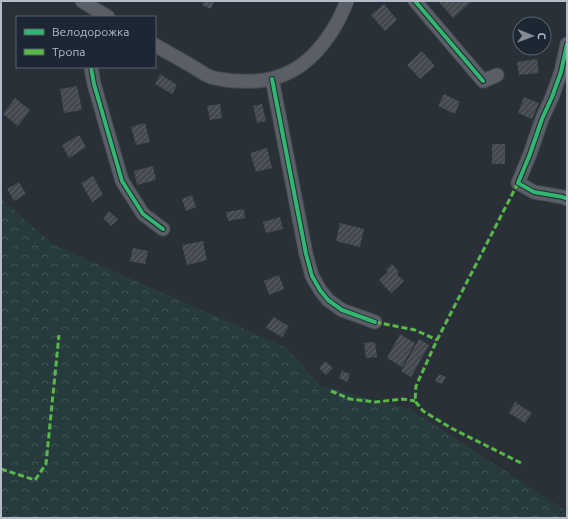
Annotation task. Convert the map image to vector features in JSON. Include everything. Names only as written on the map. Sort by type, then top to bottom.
[{"type":"street","points":[[82,1],[101,16]]},
{"type":"street","points":[[156,46],[211,77],[252,82],[272,79],[285,75],[299,68],[312,57],[330,35],[347,1]]},
{"type":"street","points":[[415,1],[483,82],[497,75]]},
{"type":"street","points":[[567,44],[561,72],[518,183],[534,192],[563,196],[567,199]]},
{"type":"street","points":[[91,68],[94,84],[122,181],[143,214],[163,229]]},
{"type":"street","points":[[272,79],[306,254],[312,276],[328,300],[342,310],[375,322]]},
{"type":"green space","points":[[1,199],[54,245],[286,347],[321,386],[410,409],[567,511],[567,518],[1,518]]},
{"type":"building","points":[[204,1],[214,1],[211,9],[202,5]]},
{"type":"building","points":[[472,1],[453,18],[439,2]]},
{"type":"building","points":[[384,4],[397,20],[385,31],[371,15]]},
{"type":"building","points":[[422,51],[435,66],[420,79],[407,65]]},
{"type":"building","points":[[537,59],[539,73],[519,75],[517,62]]},
{"type":"building","points":[[160,74],[177,85],[172,94],[155,84]]},
{"type":"building","points":[[77,86],[82,110],[64,113],[60,89]]},
{"type":"building","points":[[444,94],[460,102],[455,114],[438,106]]},
{"type":"building","points":[[524,97],[539,103],[532,119],[518,113]]},
{"type":"building","points":[[15,98],[30,110],[18,126],[3,114]]},
{"type":"building","points":[[220,104],[222,118],[210,120],[207,106]]},
{"type":"building","points":[[262,104],[266,121],[257,123],[253,106]]},
{"type":"building","points":[[145,123],[150,142],[136,145],[131,127]]},
{"type":"building","points":[[79,135],[86,147],[69,158],[62,145]]},
{"type":"building","points":[[492,144],[505,144],[505,164],[492,164]]},
{"type":"building","points":[[267,148],[272,168],[256,172],[250,153]]},
{"type":"building","points":[[153,166],[156,180],[137,185],[134,171]]},
{"type":"building","points":[[93,176],[103,195],[92,202],[81,183]]},
{"type":"building","points":[[19,182],[26,194],[14,201],[7,189]]},
{"type":"building","points":[[192,195],[196,207],[186,211],[182,199]]},
{"type":"building","points":[[244,209],[245,218],[228,221],[226,212]]},
{"type":"building","points":[[109,211],[118,219],[111,226],[103,218]]},
{"type":"building","points":[[280,217],[283,229],[266,233],[263,222]]},
{"type":"building","points":[[340,223],[364,229],[360,247],[336,241]]},
{"type":"building","points":[[203,241],[207,260],[187,265],[182,245]]},
{"type":"building","points":[[133,248],[148,251],[145,264],[130,261]]},
{"type":"building","points":[[392,264],[399,272],[397,274],[404,281],[391,293],[379,280],[388,272],[386,270]]},
{"type":"building","points":[[279,275],[284,289],[269,295],[264,281]]},
{"type":"building","points":[[273,317],[289,326],[282,337],[266,328]]},
{"type":"building","points":[[400,334],[415,343],[402,367],[387,358]]},
{"type":"building","points":[[419,339],[429,345],[411,377],[401,371]]},
{"type":"building","points":[[375,342],[377,357],[366,358],[364,343]]},
{"type":"building","points":[[325,361],[333,368],[326,375],[319,368]]},
{"type":"building","points":[[342,371],[350,374],[347,382],[339,378]]},
{"type":"building","points":[[439,374],[446,377],[442,384],[435,381]]},
{"type":"building","points":[[515,402],[532,413],[525,423],[509,413]]},
{"type":"marked path","points":[[518,183],[437,340],[416,386],[415,401],[423,411],[451,428],[523,464]]},
{"type":"marked path","points":[[375,322],[415,330],[437,340]]},
{"type":"marked path","points":[[1,469],[35,480],[46,464],[59,335]]},
{"type":"marked path","points":[[331,391],[350,399],[375,402],[403,399],[415,401]]},
{"type":"cycle path","points":[[415,1],[483,81]]},
{"type":"cycle path","points":[[567,44],[561,72],[518,183],[534,192],[567,199]]},
{"type":"cycle path","points":[[91,68],[94,84],[122,181],[143,214],[163,229]]},
{"type":"cycle path","points":[[272,79],[306,254],[312,276],[328,300],[342,310],[375,322]]}]
